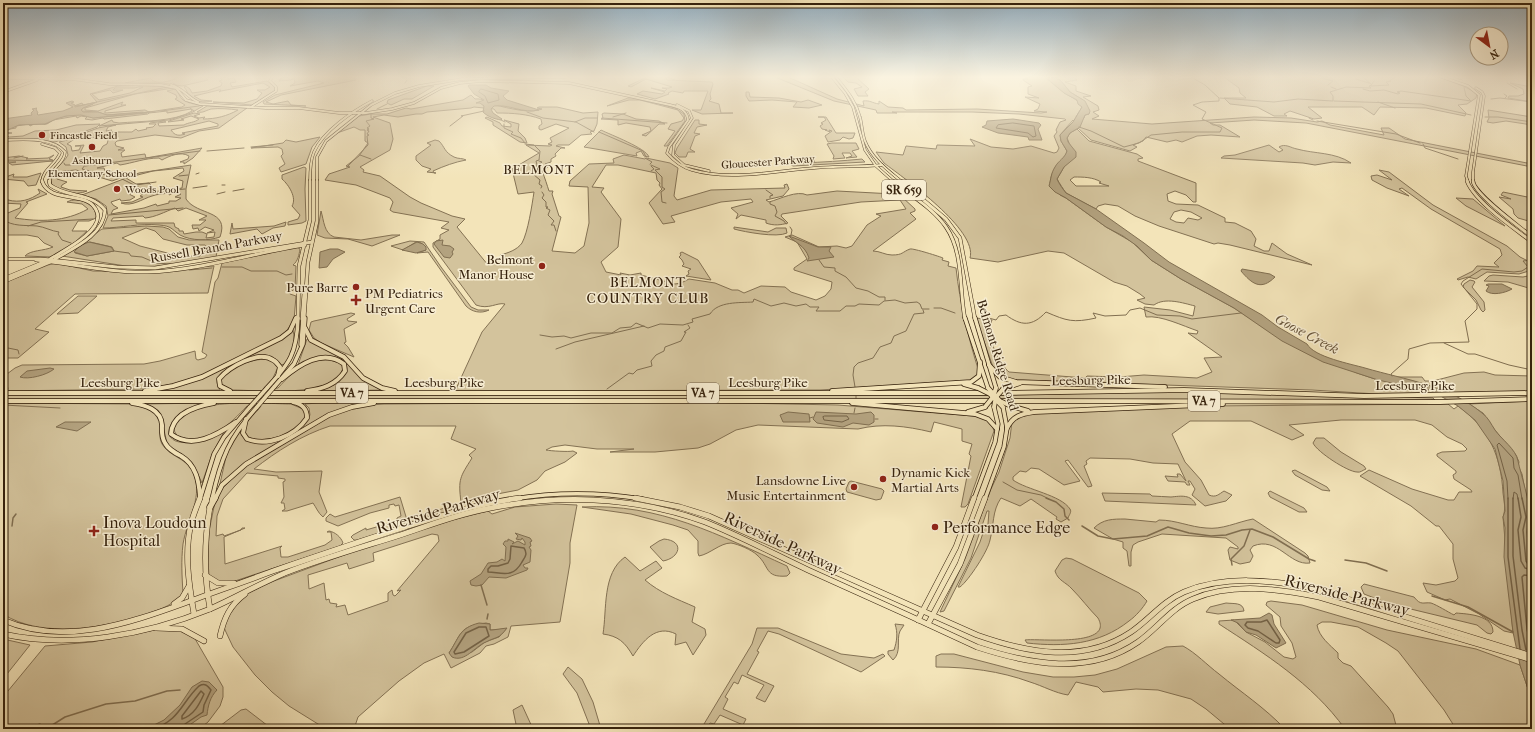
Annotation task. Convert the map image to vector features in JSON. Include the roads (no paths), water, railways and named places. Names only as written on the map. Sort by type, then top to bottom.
[{"type":"highway","points":[[116,393],[163,388],[210,374],[276,342],[290,331],[297,318]]},
{"type":"highway","points":[[305,328],[311,340],[344,357],[359,375],[368,382],[389,390],[417,393]]},
{"type":"highway","points":[[242,393],[226,390],[218,383],[223,373],[238,363],[255,358],[273,360],[278,362],[280,367],[278,376]]},
{"type":"highway","points":[[282,379],[296,367],[314,360],[324,358],[336,359],[342,362],[345,366],[343,375],[329,386],[313,390],[286,393]]},
{"type":"highway","points":[[787,393],[971,382],[978,378],[980,373],[980,362]]},
{"type":"highway","points":[[989,365],[994,374],[999,377],[1028,383],[1214,390]]},
{"type":"highway","points":[[958,383],[978,388],[1020,410],[1034,412]]},
{"type":"highway","points":[[961,413],[974,411],[985,407],[1003,389],[1012,385],[1028,383]]},
{"type":"highway","points":[[988,388],[1003,407]]},
{"type":"highway","points":[[994,407],[996,388]]},
{"type":"highway","name":"Leesburg Pike","points":[[3,393],[995,393],[1214,390],[1349,396],[1430,396],[1532,393]]},
{"type":"highway","name":"Leesburg Pike","points":[[3,400],[1440,402],[1532,399]]},
{"type":"highway","points":[[115,400],[145,405],[157,413],[161,420],[162,437],[166,444],[187,461],[193,468],[199,483],[200,497]]},
{"type":"highway","points":[[234,401],[208,404],[189,410],[175,421],[171,431],[174,436],[180,440],[199,440],[214,436],[236,422]]},
{"type":"highway","points":[[246,419],[243,432],[245,437],[249,440],[269,441],[290,434],[305,422],[307,418],[307,411],[304,406],[299,404],[282,401]]},
{"type":"highway","points":[[210,507],[222,485],[238,469],[321,420],[352,407],[396,401]]},
{"type":"highway","points":[[826,401],[961,413],[984,417],[991,421],[998,429]]},
{"type":"highway","points":[[1008,428],[1010,422],[1015,416],[1034,412],[1293,401]]},
{"type":"main road","name":"Gloucester Parkway","points":[[339,111],[381,111]]},
{"type":"main road","name":"Gloucester Parkway","points":[[360,112],[368,111]]},
{"type":"main road","name":"Gloucester Parkway","points":[[684,111],[688,120],[669,147],[667,154],[676,164],[691,170],[704,173],[739,174],[816,167],[853,167],[878,164]]},
{"type":"main road","name":"Gloucester Parkway","points":[[689,111],[692,120],[672,152],[674,158],[694,168],[718,172],[746,172],[815,165],[878,164]]},
{"type":"main road","name":"Belmont Ridge Road","points":[[854,111],[860,142],[867,154],[939,219],[950,234],[955,245],[964,313],[988,388]]},
{"type":"main road","name":"Belmont Ridge Road","points":[[859,111],[865,141],[878,164],[946,219],[958,235],[962,246],[972,309],[996,388]]},
{"type":"main road","points":[[1476,111],[1466,181],[1471,190],[1532,242]]},
{"type":"main road","points":[[1482,111],[1472,180],[1477,190],[1485,199],[1532,237]]},
{"type":"main road","points":[[194,614],[190,586],[189,538],[200,497],[214,454],[224,436],[278,376],[290,360],[295,348],[300,264],[309,228],[311,165],[313,154],[322,140],[354,112]]},
{"type":"main road","points":[[210,609],[205,576],[204,549],[210,507],[226,448],[236,431],[282,379],[294,364],[301,351],[305,328],[308,262],[318,221],[316,164],[319,152],[331,137],[360,112]]},
{"type":"main road","points":[[3,141],[44,142],[60,146],[65,150],[65,157],[51,172],[49,184],[59,191],[96,201],[105,210],[104,220],[95,232],[55,260],[50,260]]},
{"type":"main road","points":[[3,141],[42,144],[56,148],[60,153],[59,157],[43,176],[43,185],[51,192],[87,202],[98,210],[98,219],[92,230],[78,241],[29,273],[3,280]]},
{"type":"main road","name":"Russell Branch Parkway","points":[[55,260],[130,268],[155,268],[312,243]]},
{"type":"main road","name":"Russell Branch Parkway","points":[[3,260],[50,260],[128,271],[149,272],[186,267],[305,244]]},
{"type":"main road","name":"Russell Branch Parkway","points":[[3,260],[50,260]]},
{"type":"main road","points":[[3,280],[46,261]]},
{"type":"main road","points":[[298,290],[302,290],[304,293],[301,351]]},
{"type":"main road","name":"Belmont Ridge Road","points":[[918,620],[956,547],[995,442],[998,429],[994,407]]},
{"type":"main road","name":"Belmont Ridge Road","points":[[928,624],[934,616],[958,569],[1004,447],[1008,428],[1003,407]]},
{"type":"main road","name":"Riverside Parkway","points":[[3,620],[31,629],[76,631],[118,624],[447,513],[479,505],[540,495],[604,494],[630,496],[660,501],[709,516],[977,635],[1010,647],[1043,652],[1075,652],[1102,647],[1122,639],[1167,601],[1191,590],[1219,582],[1259,580],[1326,592],[1532,660]]},
{"type":"main road","name":"Riverside Parkway","points":[[3,634],[22,639],[45,642],[88,639],[141,630],[210,609],[260,584],[291,571],[374,542],[482,510],[510,504],[603,500],[651,507],[678,513],[704,522],[977,647],[1013,658],[1043,663],[1078,663],[1105,658],[1127,649],[1144,638],[1172,611],[1192,600],[1227,590],[1265,589],[1288,591],[1319,597],[1532,656]]},
{"type":"main road","points":[[205,576],[218,583],[242,582]]},
{"type":"main road","points":[[220,636],[224,618],[229,608],[241,597],[260,584]]},
{"type":"main road","points":[[163,610],[179,601],[190,586]]},
{"type":"main road","points":[[141,630],[170,627],[182,628],[188,630],[204,641]]},
{"type":"water","points":[[33,111],[37,111],[38,115],[62,111],[98,112],[107,115],[150,112],[93,118],[81,115],[66,116],[45,124],[19,125],[3,132],[3,119],[32,115],[31,113]]},
{"type":"water","points":[[492,111],[502,119],[494,118],[483,112]]},
{"type":"water","points":[[1080,111],[1090,111],[1089,114],[1085,115],[1080,127],[1070,133],[1067,138],[1068,142],[1076,152],[1076,157],[1064,167],[1057,179],[1066,193],[1096,209],[1169,262],[1262,315],[1278,327],[1307,344],[1317,353],[1342,362],[1426,384],[1455,396],[1486,416],[1517,457],[1530,511],[1527,532],[1532,583],[1532,701],[1520,665],[1513,632],[1504,557],[1505,528],[1503,517],[1505,511],[1503,481],[1495,449],[1475,420],[1458,406],[1430,390],[1378,380],[1323,362],[1282,341],[1234,308],[1181,279],[1151,260],[1137,246],[1123,236],[1106,227],[1066,198],[1055,192],[1049,186],[1052,174],[1056,165],[1065,156],[1067,151],[1061,141],[1060,135],[1073,122]]},
{"type":"water","points":[[1013,119],[1039,123],[1041,125],[1038,129],[1042,140],[1029,140],[1028,137],[998,133],[982,127],[986,125],[987,121]]},
{"type":"water","points":[[789,236],[818,247],[831,247],[829,251],[834,257],[807,261],[809,258],[805,250]]},
{"type":"water","points":[[443,240],[442,245],[450,246],[454,249],[450,258],[444,257],[434,244],[436,241]]},
{"type":"water","points":[[89,242],[111,247],[114,251],[87,256],[74,252],[79,246]]},
{"type":"water","points":[[417,242],[423,244],[426,247],[426,250],[416,253],[402,250]]},
{"type":"water","points":[[330,249],[338,249],[345,252],[333,259],[327,267],[319,268],[320,252]]},
{"type":"water","points":[[1242,269],[1270,274],[1275,277],[1261,285],[1253,282],[1245,276],[1241,271]]},
{"type":"water","points":[[1502,284],[1512,289],[1502,293],[1489,293],[1486,291],[1489,286],[1486,285]]},
{"type":"water","points":[[50,368],[54,369],[42,375],[28,378],[20,377],[27,371]]},
{"type":"water","points":[[788,412],[809,414],[810,422],[783,422],[780,415]]},
{"type":"water","points":[[816,412],[856,414],[871,412],[874,415],[874,422],[869,425],[853,423],[843,427],[817,423],[813,419]]},
{"type":"water","points":[[65,422],[91,422],[77,431],[56,427]]},
{"type":"water","points":[[515,533],[530,538],[532,541],[530,542],[531,546],[529,547],[531,550],[530,562],[523,565],[525,568],[528,568],[527,570],[506,578],[489,577],[482,585],[471,585],[470,581],[481,574],[488,563],[497,562],[502,559],[505,561],[506,547],[503,544],[505,541],[508,541],[508,539],[514,542],[512,544],[518,541],[525,545],[522,538],[521,540],[516,539],[518,536]]},
{"type":"water","points":[[1269,613],[1272,615],[1274,624],[1286,643],[1276,648],[1256,635],[1246,632],[1238,623],[1231,620],[1260,618]]},
{"type":"water","points":[[479,623],[490,624],[490,630],[507,628],[499,636],[482,644],[466,656],[461,658],[452,657],[449,653],[460,634],[472,625]]},
{"type":"water","points":[[202,681],[209,682],[217,690],[210,702],[207,715],[201,717],[184,729],[146,729],[164,720],[180,705],[192,687]]},
{"type":"waterway","points":[[450,126],[463,116],[461,116],[483,111]]},
{"type":"waterway","points":[[1079,127],[1091,131],[1124,147],[1139,143],[1151,135],[1182,132],[1220,132],[1222,128],[1202,119],[1206,112],[1204,111]]},
{"type":"waterway","points":[[1454,111],[1471,115]]},
{"type":"waterway","points":[[150,112],[155,112]]},
{"type":"waterway","points":[[527,112],[543,118],[575,122]]},
{"type":"waterway","points":[[613,117],[626,113]]},
{"type":"waterway","points":[[347,167],[368,145],[367,136],[369,135],[367,134],[369,131],[367,130],[369,129],[367,128],[370,126],[366,121],[374,119],[371,118],[371,114]]},
{"type":"waterway","points":[[3,115],[6,115],[6,119]]},
{"type":"waterway","points":[[1485,117],[1498,117],[1532,122]]},
{"type":"waterway","points":[[575,122],[585,118],[597,118]]},
{"type":"waterway","points":[[602,118],[667,123]]},
{"type":"waterway","points":[[1309,118],[1313,120]]},
{"type":"waterway","points":[[501,120],[505,122]]},
{"type":"waterway","points":[[1317,121],[1396,134],[1420,143]]},
{"type":"waterway","points":[[575,122],[594,132]]},
{"type":"waterway","points":[[504,124],[504,128],[513,132],[511,134],[521,138],[525,143]]},
{"type":"waterway","points":[[599,132],[643,151],[646,157]]},
{"type":"waterway","points":[[525,144],[534,145],[540,151],[539,160],[536,161],[537,165],[533,174],[540,180],[539,184],[542,186],[541,188]]},
{"type":"waterway","points":[[1423,144],[1425,148],[1458,159]]},
{"type":"waterway","points":[[251,147],[273,145]]},
{"type":"waterway","points":[[207,151],[244,148]]},
{"type":"waterway","points":[[85,166],[200,151]]},
{"type":"waterway","points":[[360,155],[371,159]]},
{"type":"waterway","points":[[14,158],[23,156]]},
{"type":"waterway","points":[[645,158],[652,162],[650,164]]},
{"type":"waterway","points":[[3,160],[53,161]]},
{"type":"waterway","points":[[538,165],[542,162],[539,161]]},
{"type":"waterway","points":[[64,163],[65,165],[85,165],[82,169],[117,178]]},
{"type":"waterway","points":[[651,165],[660,169],[655,170],[662,177],[662,187],[665,189],[661,192],[662,202],[666,203]]},
{"type":"waterway","points":[[651,166],[654,169],[651,171]]},
{"type":"waterway","points":[[179,176],[188,175]]},
{"type":"waterway","points":[[122,179],[148,192],[185,189]]},
{"type":"waterway","points":[[136,185],[156,182]]},
{"type":"waterway","points":[[193,188],[207,186]]},
{"type":"waterway","points":[[233,191],[244,189]]},
{"type":"waterway","points":[[766,190],[773,195],[770,196],[770,198]]},
{"type":"waterway","points":[[217,194],[225,192]]},
{"type":"waterway","points":[[542,192],[544,195],[542,198],[546,202],[546,207],[548,207],[546,208],[550,210],[548,215],[554,221],[551,225],[554,225],[556,231]]},
{"type":"waterway","points":[[770,202],[770,204],[775,206],[777,212],[775,216],[784,221],[786,224]]},
{"type":"waterway","points":[[109,215],[183,208]]},
{"type":"waterway","points":[[3,219],[10,223],[30,225]]},
{"type":"waterway","points":[[30,225],[41,222],[93,219]]},
{"type":"waterway","points":[[30,225],[43,227],[59,232],[58,234],[62,240],[71,243]]},
{"type":"waterway","points":[[790,227],[792,230],[791,235]]},
{"type":"waterway","points":[[114,251],[129,253],[131,256],[142,257],[156,263],[171,264]]},
{"type":"waterway","points":[[819,260],[824,267],[835,268],[835,271],[846,277],[856,288],[868,291],[879,297],[885,297],[885,300]]},
{"type":"waterway","points":[[1392,376],[1391,374],[1408,359],[1409,349],[1430,343],[1469,342],[1465,321],[1477,309],[1477,304],[1461,284],[1463,281],[1482,269],[1514,272],[1522,271],[1528,267],[1523,261],[1532,260]]},
{"type":"waterway","points":[[222,267],[242,267],[251,271],[277,271],[286,275],[292,274]]},
{"type":"waterway","points":[[189,270],[212,268]]},
{"type":"waterway","points":[[643,326],[648,328],[660,324],[683,325],[693,322],[692,319],[710,314],[718,307],[736,303],[753,302],[754,299],[771,306],[784,303],[796,306],[806,304],[810,307],[819,307],[816,311],[840,311],[846,306],[855,306],[859,304],[879,305],[884,301],[895,300],[905,303],[917,302],[920,304],[922,309],[929,309]]},
{"type":"waterway","points":[[934,308],[941,308],[955,313]]},
{"type":"waterway","points":[[985,317],[996,320],[999,316],[1006,315],[1011,319],[1026,323],[1036,320],[1046,312],[1065,319],[1076,321],[1096,318],[1093,313],[1105,316],[1126,315],[1130,310],[1140,308],[1157,315],[1180,316],[1192,319],[1241,313]]},
{"type":"waterway","points":[[855,387],[853,375],[854,367],[858,363],[873,358],[880,347],[891,343],[894,336],[906,331],[914,314],[924,313],[923,310]]},
{"type":"waterway","points":[[540,335],[552,337],[564,336],[571,338],[591,333],[612,333],[620,328],[631,327],[636,323],[643,326]]},
{"type":"waterway","points":[[607,389],[629,373],[633,374],[637,370],[652,366],[651,361],[656,355],[664,351],[665,347],[681,341],[686,332],[684,332],[690,328],[688,325]]},
{"type":"waterway","points":[[556,349],[575,342],[643,326]]},
{"type":"waterway","points":[[1444,343],[1468,354],[1475,354],[1509,365],[1532,370]]},
{"type":"waterway","points":[[3,347],[18,350],[19,354]]},
{"type":"waterway","points":[[3,383],[7,384],[8,389]]},
{"type":"waterway","points":[[3,405],[60,408]]},
{"type":"waterway","points":[[854,413],[855,408]]},
{"type":"waterway","points":[[1003,482],[1017,490],[1041,495],[1049,499]]},
{"type":"waterway","points":[[1046,498],[1056,502],[1064,509],[1065,516],[1069,520]]},
{"type":"waterway","points":[[12,526],[13,518],[16,514]]},
{"type":"waterway","points":[[1082,526],[1098,536],[1113,539],[1147,536],[1168,527],[1189,533],[1211,536],[1226,535],[1242,530],[1252,529],[1273,537],[1309,559],[1315,561]]},
{"type":"waterway","points":[[1232,565],[1231,559],[1244,546],[1250,530]]},
{"type":"waterway","points":[[1345,560],[1366,563],[1387,571]]},
{"type":"waterway","points":[[481,585],[487,605]]},
{"type":"waterway","points":[[1432,596],[1468,607],[1513,632]]},
{"type":"waterway","points":[[487,619],[488,614]]},
{"type":"waterway","points":[[46,729],[65,717],[106,704],[135,701],[167,691],[180,690]]},
{"type":"waterway","points":[[27,729],[40,724],[40,729]]},
{"type":"place","name":"Fincastle Field","points":[[42,135]]},
{"type":"place","name":"Ashburn Elementary School","points":[[92,147]]},
{"type":"place","name":"Woods Pool","points":[[117,189]]},
{"type":"place","name":"Belmont Manor House","points":[[542,266]]},
{"type":"place","name":"Pure Barre","points":[[356,287]]},
{"type":"place","name":"PM Pediatrics Urgent Care","points":[[356,300]]},
{"type":"place","name":"Dynamic Kick Martial Arts","points":[[883,479]]},
{"type":"place","name":"Lansdowne Live Music Entertainment","points":[[854,487]]},
{"type":"place","name":"Performance Edge","points":[[935,527]]},
{"type":"place","name":"Inova Loudoun Hospital","points":[[94,531]]},
{"type":"district","name":"BELMONT","points":[[539,169]]},
{"type":"district","name":"BELMONT COUNTRY CLUB","points":[[648,290]]},
{"type":"water label","name":"Goose Creek","points":[[1307,334]]}]
